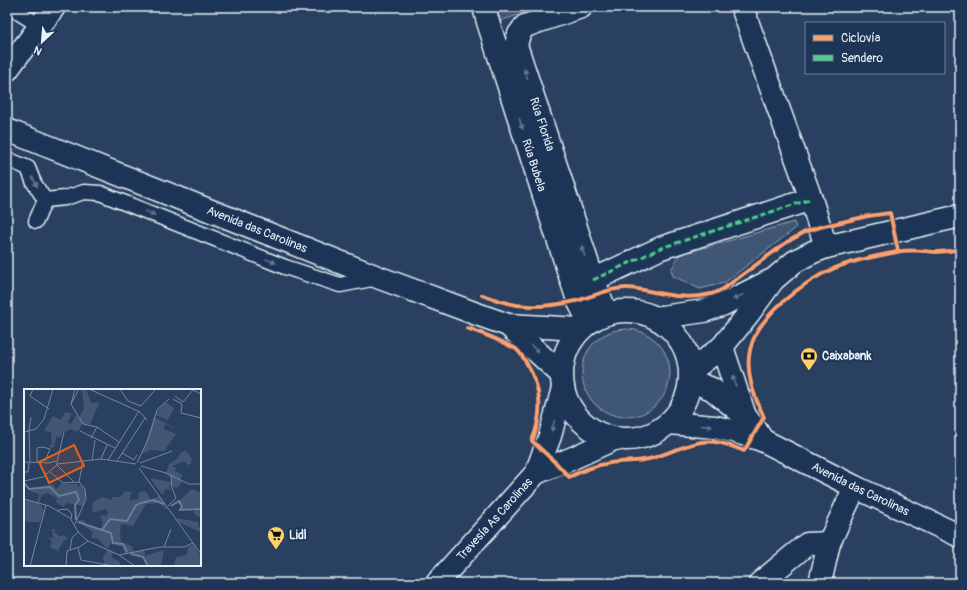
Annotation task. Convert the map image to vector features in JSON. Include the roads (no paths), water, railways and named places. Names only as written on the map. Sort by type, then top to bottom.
[{"type":"main road","points":[[7,70],[54,7]]},
{"type":"main road","name":"Rúa Bubela","points":[[484,7],[578,300],[591,322]]},
{"type":"main road","name":"Rúa Florida","points":[[582,7],[525,26],[519,34],[516,45],[593,280],[599,294],[591,322]]},
{"type":"main road","points":[[742,7],[811,199],[826,247]]},
{"type":"main road","name":"Avenida das Carolinas","points":[[7,130],[380,278],[508,325]]},
{"type":"main road","points":[[593,280],[661,248],[811,199]]},
{"type":"main road","points":[[691,376],[722,347],[773,280],[794,262],[826,247],[960,216]]},
{"type":"main road","points":[[655,318],[704,311],[724,304],[773,280]]},
{"type":"main road","points":[[622,311],[635,311],[655,318],[671,329],[682,340],[688,354],[691,376],[686,397],[679,410],[669,423],[653,433],[633,439],[614,439],[594,430],[580,419],[569,404],[562,381],[508,325],[591,322],[622,311]]},
{"type":"main road","points":[[536,472],[550,436],[562,381],[563,357],[569,342],[591,322]]},
{"type":"main road","points":[[722,347],[745,416]]},
{"type":"main road","points":[[691,376],[712,389],[745,416],[762,440]]},
{"type":"main road","name":"Avenida das Carolinas","points":[[669,423],[715,427],[762,440],[855,487],[960,536]]},
{"type":"main road","points":[[536,472],[573,458],[614,439]]},
{"type":"main road","name":"Travesía As Carolinas","points":[[437,583],[536,472]]},
{"type":"main road","points":[[820,583],[829,543],[855,487]]},
{"type":"main road","points":[[760,583],[807,544],[829,543]]},
{"type":"lane","points":[[10,7],[40,26]]},
{"type":"lane","points":[[7,159],[28,168],[34,183],[45,200]]},
{"type":"lane","points":[[45,200],[64,198],[84,192],[100,193],[285,266],[340,285],[380,278]]},
{"type":"lane","points":[[36,221],[45,200]]},
{"type":"place","name":"Caixabank","points":[[809,371]]},
{"type":"place","name":"Lidl","points":[[276,550]]}]
